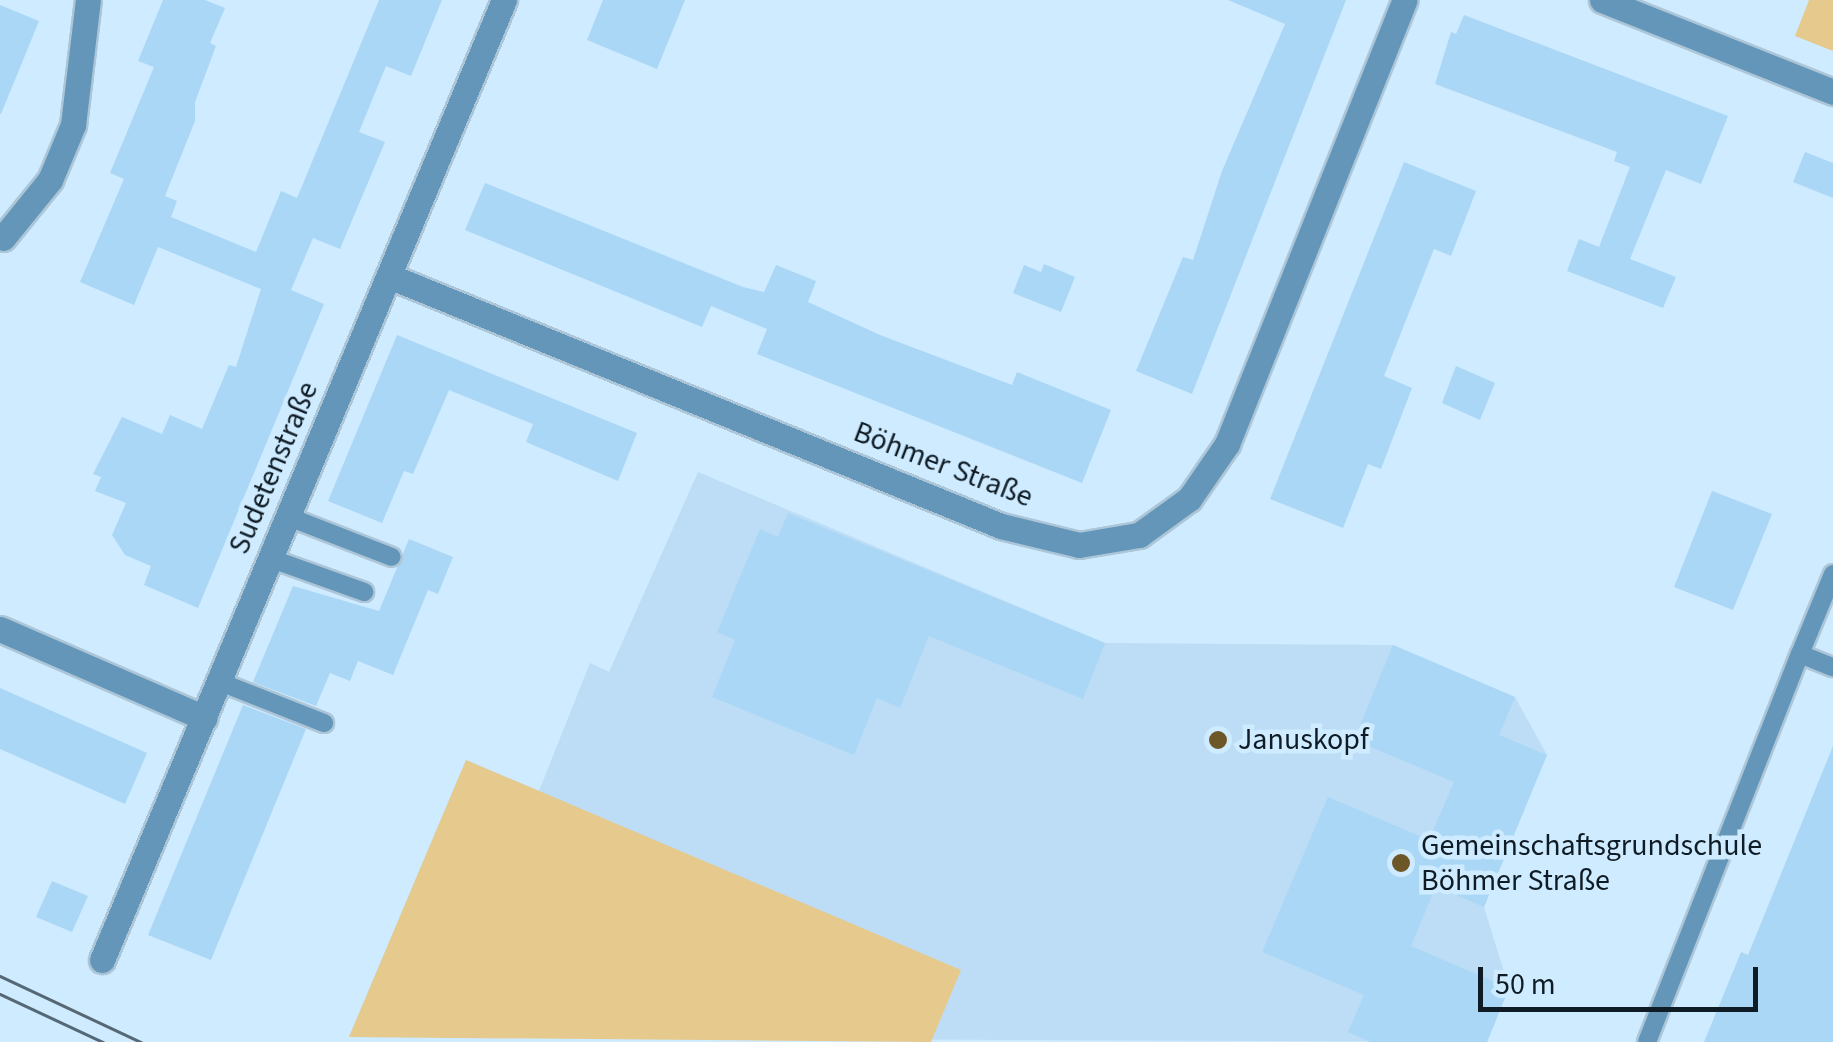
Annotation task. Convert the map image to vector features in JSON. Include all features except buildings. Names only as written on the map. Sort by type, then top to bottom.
[{"type":"street","points":[[3,238],[50,180],[73,125],[88,0]]},
{"type":"street","name":"Sudetenstraße","points":[[102,960],[504,0]]},
{"type":"street","name":"Böhmer Straße","points":[[390,276],[1001,526],[1080,545],[1138,535],[1189,498],[1226,444],[1406,0]]},
{"type":"street","points":[[1602,0],[1833,92]]},
{"type":"street","points":[[0,629],[206,718]]},
{"type":"lane","points":[[289,517],[392,556]]},
{"type":"lane","points":[[272,559],[364,592]]},
{"type":"lane","points":[[1646,1042],[1833,574]]},
{"type":"lane","points":[[1800,654],[1833,667]]},
{"type":"lane","points":[[220,682],[324,723]]},
{"type":"shaded area","points":[[1809,0],[1833,0],[1833,51],[1795,36]]},
{"type":"shaded area","points":[[698,472],[1105,643],[1393,645],[1515,697],[1547,755],[1484,907],[1509,988],[1487,1042],[349,1037],[466,760],[539,791],[590,663],[609,672]]},
{"type":"shaded area","points":[[466,760],[961,970],[931,1042],[349,1037]]},
{"type":"tram line","points":[[0,976],[141,1042]]},
{"type":"tram line","points":[[0,994],[103,1042]]},
{"type":"place","name":"Januskopf","points":[[1218,740]]},
{"type":"place","name":"Gemeinschaftsgrundschule Böhmer Straße","points":[[1401,863]]}]
